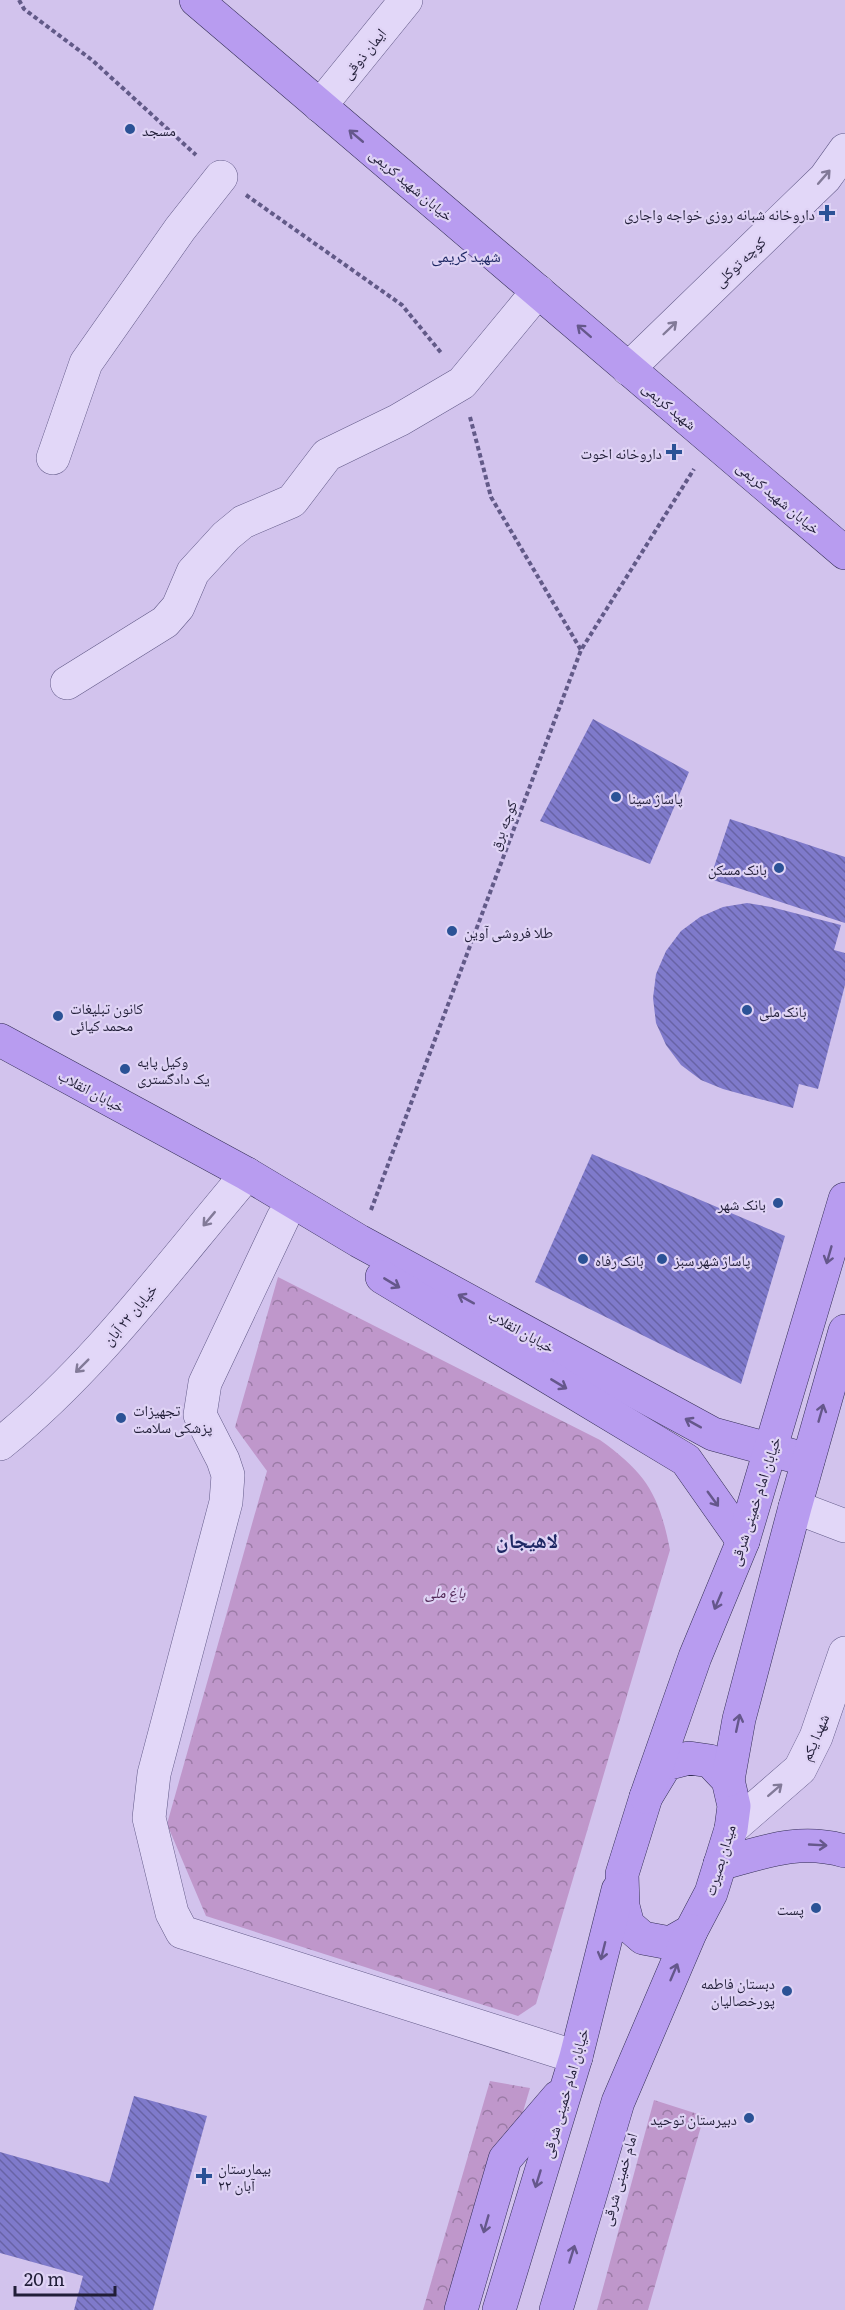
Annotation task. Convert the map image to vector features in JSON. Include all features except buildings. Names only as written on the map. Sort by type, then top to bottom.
[{"type":"main road","name":"خیابان شهید کریمی","points":[[196,0],[628,369]]},
{"type":"main road","name":"شهید کریمی","points":[[628,369],[712,440]]},
{"type":"main road","name":"خیابان شهید کریمی","points":[[712,440],[845,553]]},
{"type":"main road","name":"خیابان انقلاب","points":[[0,1040],[247,1174],[359,1241],[713,1434],[808,1460]]},
{"type":"main road","name":"خیابان انقلاب","points":[[247,1174],[283,1218],[686,1460],[743,1540]]},
{"type":"main road","name":"خیابان امام خمینی شرقی","points":[[646,1797],[695,1657],[743,1540],[845,1199]]},
{"type":"main road","points":[[728,1780],[739,1719],[795,1507],[845,1331]]},
{"type":"main road","points":[[692,1931],[670,1943],[643,1938],[628,1925],[623,1906],[622,1874],[646,1797],[666,1764],[689,1758],[710,1761],[728,1780]]},
{"type":"main road","name":"میدان بصیرت","points":[[692,1931],[711,1893],[731,1829],[734,1806],[728,1780]]},
{"type":"main road","points":[[720,1864],[796,1844],[829,1846],[845,1851]]},
{"type":"main road","name":"خیابان امام خمینی شرقی","points":[[499,2310],[571,2072],[622,1874]]},
{"type":"main road","points":[[556,2310],[618,2103],[692,1931]]},
{"type":"main road","name":"امام خمینی شرقی","points":[[579,2310],[650,2070],[657,2011]]},
{"type":"main road","points":[[461,2310],[505,2159],[571,2072]]},
{"type":"street","name":"ایمان ذوقی","points":[[320,106],[406,0]]},
{"type":"street","name":"کوچه توکلی","points":[[628,369],[825,178],[845,150]]},
{"type":"street","points":[[53,458],[86,363],[180,229],[221,177]]},
{"type":"street","points":[[67,683],[165,622],[178,607],[193,572],[226,536],[243,522],[292,501],[327,455],[399,420],[462,383],[538,291]]},
{"type":"street","name":"خیابان ۲۲ آبان","points":[[0,1444],[26,1423],[99,1349],[247,1174]]},
{"type":"street","points":[[283,1218],[205,1383],[200,1415],[223,1460],[228,1475],[226,1502],[154,1774],[148,1818],[172,1914],[182,1932],[571,2072]]},
{"type":"street","points":[[795,1507],[845,1526]]},
{"type":"street","name":"شهدا یکم","points":[[731,1829],[800,1769],[816,1737],[845,1653]]},
{"type":"path","points":[[19,0],[24,9],[92,60],[221,177],[402,305],[447,360],[462,383],[491,497],[581,650]]},
{"type":"path","name":"کوچه برق","points":[[359,1241],[581,650],[712,440]]},
{"type":"green space","name":"باغ ملی","points":[[278,1277],[600,1440],[629,1463],[639,1475],[648,1486],[661,1514],[670,1550],[536,2004],[518,2016],[206,1916],[167,1824],[267,1471],[235,1427]]},
{"type":"green space","points":[[490,2081],[530,2088],[465,2310],[423,2310]]},
{"type":"green space","points":[[654,2100],[704,2116],[648,2310],[597,2310]]},
{"type":"place","name":"مسجد","points":[[130,129]]},
{"type":"place","name":"داروخانه شبانه روزی خواجه واجاری","points":[[827,213]]},
{"type":"place","name":"داروخانه اخوت","points":[[674,452]]},
{"type":"place","name":"پاساژ سینا","points":[[616,797]]},
{"type":"place","name":"بانک مسکن","points":[[779,868]]},
{"type":"place","name":"طلا فروشی آوین","points":[[452,931]]},
{"type":"place","name":"بانک ملی","points":[[747,1010]]},
{"type":"place","name":"کانون تبلیغات محمد کیائی","points":[[58,1016]]},
{"type":"place","name":"وکیل پایه یک دادگستری","points":[[125,1069]]},
{"type":"place","name":"بانک شهر","points":[[778,1203]]},
{"type":"place","name":"بانک رفاه","points":[[583,1259]]},
{"type":"place","name":"پاساژ شهر سبز","points":[[662,1259]]},
{"type":"place","name":"تجهیزات پزشکی سلامت","points":[[121,1418]]},
{"type":"place","name":"پست","points":[[816,1908]]},
{"type":"place","name":"دبستان فاطمه پورخصالیان","points":[[787,1991]]},
{"type":"place","name":"دبیرستان توحید","points":[[749,2118]]},
{"type":"place","name":"بیمارستان ۲۲ آبان","points":[[204,2176]]},
{"type":"district","name":"شهید کریمی","points":[[466,255]]},
{"type":"district","name":"لاهیجان","points":[[527,1538]]}]
